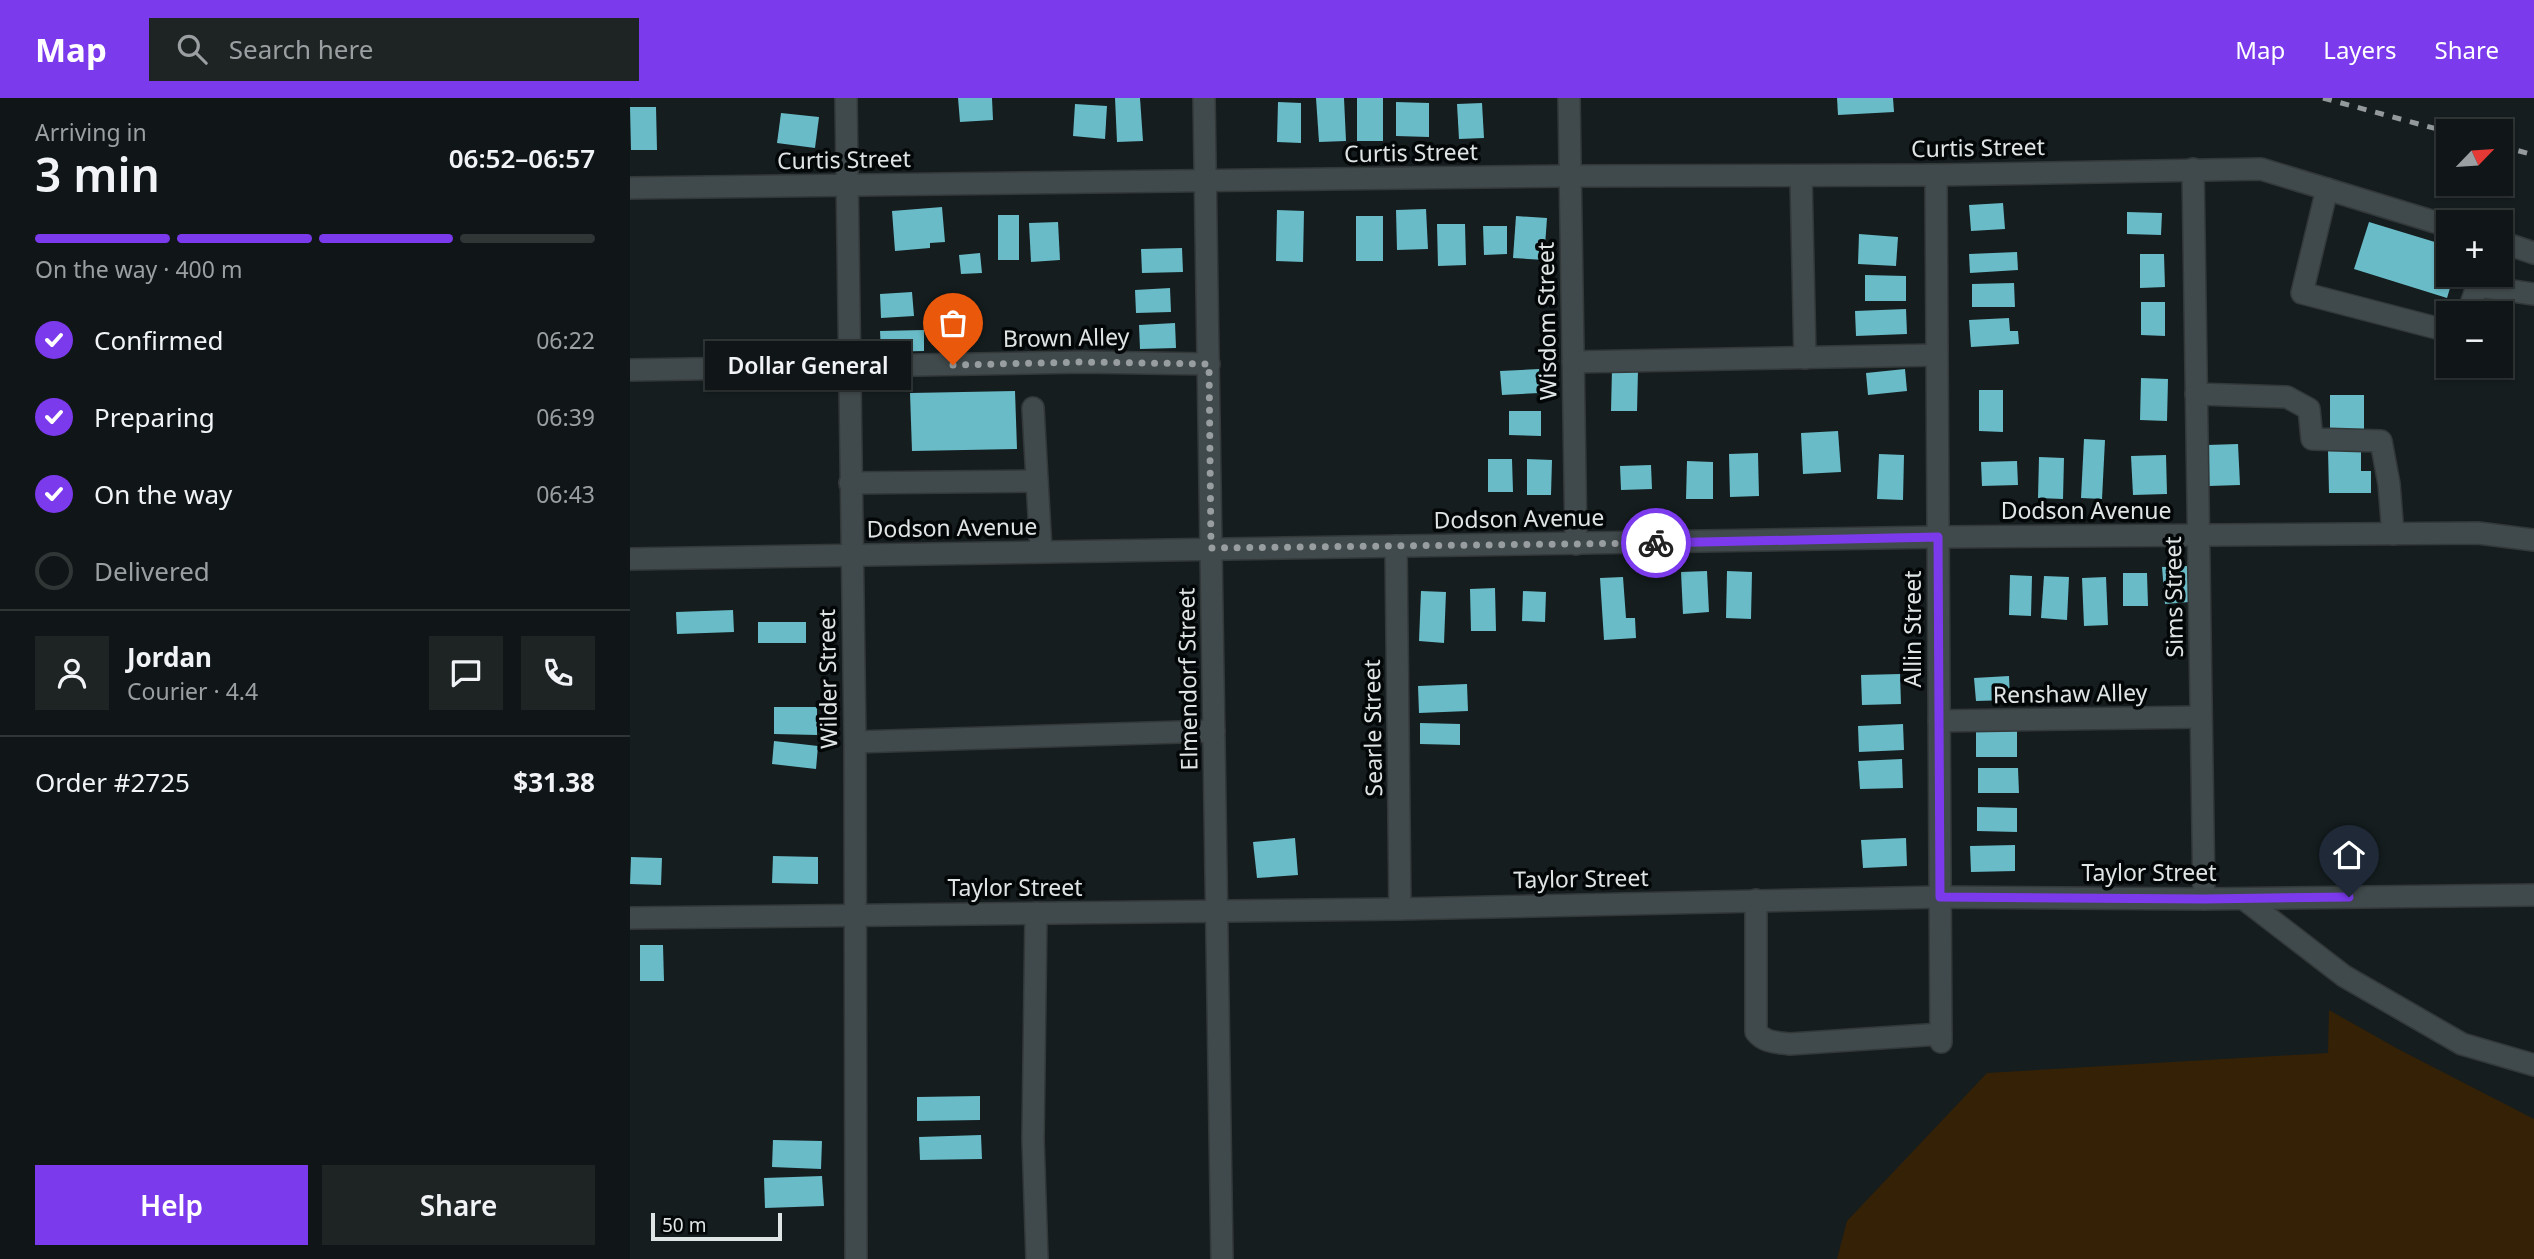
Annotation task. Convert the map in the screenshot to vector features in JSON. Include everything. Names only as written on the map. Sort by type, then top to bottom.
[{"type":"street","name":"Wilder Street","points":[[846,98],[855,742],[856,1259]]},
{"type":"street","name":"Elmendorf Street","points":[[1204,98],[1222,1259]]},
{"type":"street","name":"Wisdom Street","points":[[1569,98],[1576,544]]},
{"type":"street","name":"Sims Street","points":[[2193,169],[2204,899]]},
{"type":"street","name":"Curtis Street","points":[[630,188],[1570,176],[1936,175],[2261,169],[2436,222]]},
{"type":"street","name":"Allin Street","points":[[1756,900],[1756,1031],[1762,1038],[1790,1044],[1941,1038],[1936,175]]},
{"type":"street","points":[[1801,176],[1805,358]]},
{"type":"street","points":[[2327,189],[2302,293],[2436,328]]},
{"type":"street","points":[[2513,246],[2534,253]]},
{"type":"street","points":[[2509,287],[2534,293]]},
{"type":"street","points":[[1573,362],[1937,355]]},
{"type":"street","name":"Brown Alley","points":[[630,370],[1083,362],[1209,364]]},
{"type":"street","points":[[2196,394],[2287,397],[2309,409],[2312,439],[2381,441],[2389,484],[2393,534]]},
{"type":"street","points":[[1033,408],[1041,551]]},
{"type":"street","points":[[850,483],[1037,481]]},
{"type":"street","name":"Dodson Avenue","points":[[630,559],[1938,537],[2478,533],[2534,540]]},
{"type":"street","name":"Searle Street","points":[[1396,546],[1400,909]]},
{"type":"street","name":"Renshaw Alley","points":[[1939,721],[2201,717]]},
{"type":"street","points":[[855,742],[1214,731]]},
{"type":"street","name":"Taylor Street","points":[[630,918],[1217,912],[1940,897],[2244,899],[2534,895]]},
{"type":"street","points":[[2244,899],[2344,976],[2462,1044],[2534,1065]]},
{"type":"street","points":[[1036,913],[1034,1139],[1037,1259]]},
{"type":"shaded area","points":[[2329,1010],[2534,1119],[2534,1259],[1837,1259],[1847,1221],[1987,1073],[2328,1053]]},
{"type":"building","points":[[958,98],[992,98],[993,120],[960,122]]},
{"type":"building","points":[[1115,98],[1140,98],[1143,141],[1117,142]]},
{"type":"building","points":[[1316,98],[1344,98],[1346,141],[1319,142]]},
{"type":"building","points":[[1357,98],[1383,98],[1383,141],[1357,141]]},
{"type":"building","points":[[1837,98],[1893,98],[1894,112],[1838,115]]},
{"type":"building","points":[[1278,102],[1301,103],[1301,143],[1277,142]]},
{"type":"building","points":[[1396,102],[1429,103],[1429,137],[1396,136]]},
{"type":"building","points":[[1482,103],[1484,138],[1459,139],[1457,104]]},
{"type":"building","points":[[1075,104],[1107,106],[1105,139],[1073,136]]},
{"type":"building","points":[[630,107],[656,107],[657,150],[631,150]]},
{"type":"building","points":[[781,113],[819,117],[815,148],[777,143]]},
{"type":"building","points":[[2003,203],[2005,229],[1971,231],[1969,205]]},
{"type":"building","points":[[942,207],[945,242],[930,243],[930,248],[895,251],[892,211]]},
{"type":"building","points":[[1426,209],[1428,249],[1397,250],[1396,210]]},
{"type":"building","points":[[1277,210],[1304,211],[1303,262],[1276,261]]},
{"type":"building","points":[[2127,212],[2162,213],[2161,235],[2127,234]]},
{"type":"building","points":[[998,215],[1019,215],[1019,260],[998,260]]},
{"type":"building","points":[[1356,216],[1383,216],[1383,261],[1356,261]]},
{"type":"building","points":[[1516,216],[1547,218],[1544,260],[1513,258]]},
{"type":"building","points":[[1058,222],[1060,260],[1031,262],[1029,223]]},
{"type":"building","points":[[2369,222],[2436,242],[2436,287],[2450,287],[2447,298],[2354,269]]},
{"type":"building","points":[[1437,224],[1465,224],[1466,265],[1438,266]]},
{"type":"building","points":[[1483,226],[1507,226],[1507,254],[1484,255]]},
{"type":"building","points":[[1859,234],[1898,237],[1896,266],[1858,264]]},
{"type":"building","points":[[1182,248],[1183,272],[1142,273],[1141,249]]},
{"type":"building","points":[[2017,252],[2018,270],[1970,273],[1969,254]]},
{"type":"building","points":[[980,253],[982,273],[961,274],[959,255]]},
{"type":"building","points":[[2140,254],[2164,254],[2165,287],[2140,288]]},
{"type":"building","points":[[1865,275],[1906,276],[1906,301],[1865,301]]},
{"type":"building","points":[[2014,283],[2015,307],[1972,307],[1972,284]]},
{"type":"building","points":[[1170,288],[1171,312],[1136,313],[1135,290]]},
{"type":"building","points":[[912,292],[914,316],[881,318],[880,294]]},
{"type":"building","points":[[2141,302],[2165,302],[2165,336],[2141,335]]},
{"type":"building","points":[[1906,309],[1907,334],[1856,336],[1855,311]]},
{"type":"building","points":[[2009,318],[2010,331],[2018,331],[2019,344],[1971,347],[1969,320]]},
{"type":"building","points":[[1175,323],[1176,348],[1140,349],[1139,325]]},
{"type":"building","points":[[924,330],[924,351],[881,352],[880,331]]},
{"type":"building","points":[[1539,369],[1540,393],[1502,395],[1500,371]]},
{"type":"building","points":[[1612,369],[1638,370],[1637,411],[1611,411]]},
{"type":"building","points":[[1905,369],[1907,391],[1868,395],[1866,373]]},
{"type":"building","points":[[2141,378],[2168,379],[2167,421],[2140,420]]},
{"type":"building","points":[[1979,390],[2003,390],[2003,432],[1979,431]]},
{"type":"building","points":[[1015,391],[1017,449],[912,451],[910,393]]},
{"type":"building","points":[[2330,395],[2364,395],[2364,433],[2330,433]]},
{"type":"building","points":[[1509,411],[1541,411],[1541,436],[1509,435]]},
{"type":"building","points":[[1838,431],[1841,472],[1803,474],[1801,433]]},
{"type":"building","points":[[2084,439],[2105,440],[2102,499],[2081,498]]},
{"type":"building","points":[[2238,444],[2240,485],[2209,486],[2207,445]]},
{"type":"building","points":[[2328,450],[2361,450],[2361,471],[2371,471],[2371,493],[2329,493]]},
{"type":"building","points":[[1758,453],[1759,496],[1730,497],[1729,454]]},
{"type":"building","points":[[1879,454],[1904,455],[1903,500],[1877,499]]},
{"type":"building","points":[[2166,455],[2167,494],[2133,495],[2131,456]]},
{"type":"building","points":[[2039,457],[2064,458],[2063,499],[2038,498]]},
{"type":"building","points":[[1488,459],[1512,459],[1513,492],[1488,492]]},
{"type":"building","points":[[1527,459],[1552,460],[1551,495],[1527,495]]},
{"type":"building","points":[[1687,461],[1713,462],[1713,499],[1686,499]]},
{"type":"building","points":[[2017,461],[2018,485],[1982,486],[1981,462]]},
{"type":"building","points":[[1651,465],[1652,489],[1621,490],[1620,466]]},
{"type":"building","points":[[2187,566],[2189,602],[2165,604],[2162,567]]},
{"type":"building","points":[[1707,571],[1709,612],[1683,614],[1681,572]]},
{"type":"building","points":[[1727,571],[1752,572],[1751,619],[1726,618]]},
{"type":"building","points":[[2123,573],[2147,573],[2148,606],[2123,606]]},
{"type":"building","points":[[2010,575],[2032,576],[2031,616],[2009,615]]},
{"type":"building","points":[[2044,576],[2069,577],[2067,620],[2041,618]]},
{"type":"building","points":[[1623,577],[1626,618],[1635,618],[1636,638],[1604,640],[1600,578]]},
{"type":"building","points":[[2106,577],[2108,625],[2084,626],[2082,578]]},
{"type":"building","points":[[1495,588],[1496,631],[1471,631],[1470,589]]},
{"type":"building","points":[[1421,591],[1446,592],[1444,643],[1419,641]]},
{"type":"building","points":[[1523,591],[1546,592],[1545,622],[1522,621]]},
{"type":"building","points":[[733,610],[734,632],[677,634],[676,612]]},
{"type":"building","points":[[758,622],[806,622],[806,643],[758,643]]},
{"type":"building","points":[[1900,674],[1901,704],[1862,705],[1861,675]]},
{"type":"building","points":[[2009,676],[2010,700],[1976,701],[1974,678]]},
{"type":"building","points":[[1467,684],[1468,711],[1419,713],[1418,686]]},
{"type":"building","points":[[774,707],[817,707],[817,735],[774,734]]},
{"type":"building","points":[[1420,723],[1460,724],[1460,745],[1420,744]]},
{"type":"building","points":[[1903,724],[1904,750],[1859,752],[1858,726]]},
{"type":"building","points":[[1976,730],[2017,730],[2017,757],[1976,757]]},
{"type":"building","points":[[774,741],[818,746],[816,769],[772,764]]},
{"type":"building","points":[[1902,759],[1903,788],[1860,789],[1858,761]]},
{"type":"building","points":[[1978,768],[2018,768],[2019,793],[1978,793]]},
{"type":"building","points":[[1977,807],[2017,808],[2017,832],[1977,831]]},
{"type":"building","points":[[1295,838],[1298,875],[1257,878],[1253,842]]},
{"type":"building","points":[[1906,838],[1907,866],[1863,868],[1861,840]]},
{"type":"building","points":[[2015,845],[2015,871],[1971,872],[1970,846]]},
{"type":"building","points":[[773,856],[818,857],[818,884],[772,883]]},
{"type":"building","points":[[631,857],[662,858],[661,885],[630,884]]},
{"type":"building","points":[[640,945],[663,945],[664,981],[640,981]]},
{"type":"building","points":[[980,1096],[980,1120],[917,1121],[917,1097]]},
{"type":"building","points":[[981,1135],[982,1159],[920,1160],[919,1137]]},
{"type":"building","points":[[773,1140],[822,1141],[821,1169],[772,1167]]},
{"type":"building","points":[[822,1176],[824,1206],[765,1208],[764,1178]]},
{"type":"railway","points":[[2323,98],[2436,129]]},
{"type":"railway","points":[[2513,149],[2534,155]]},
{"type":"way so far","points":[[953,365],[1083,362],[1209,364],[1211,548],[1656,543]]},
{"type":"place","name":"Dollar General","points":[[953,365]]},
{"type":"route","points":[[1656,543],[1938,537],[1940,897],[2349,897]]}]
